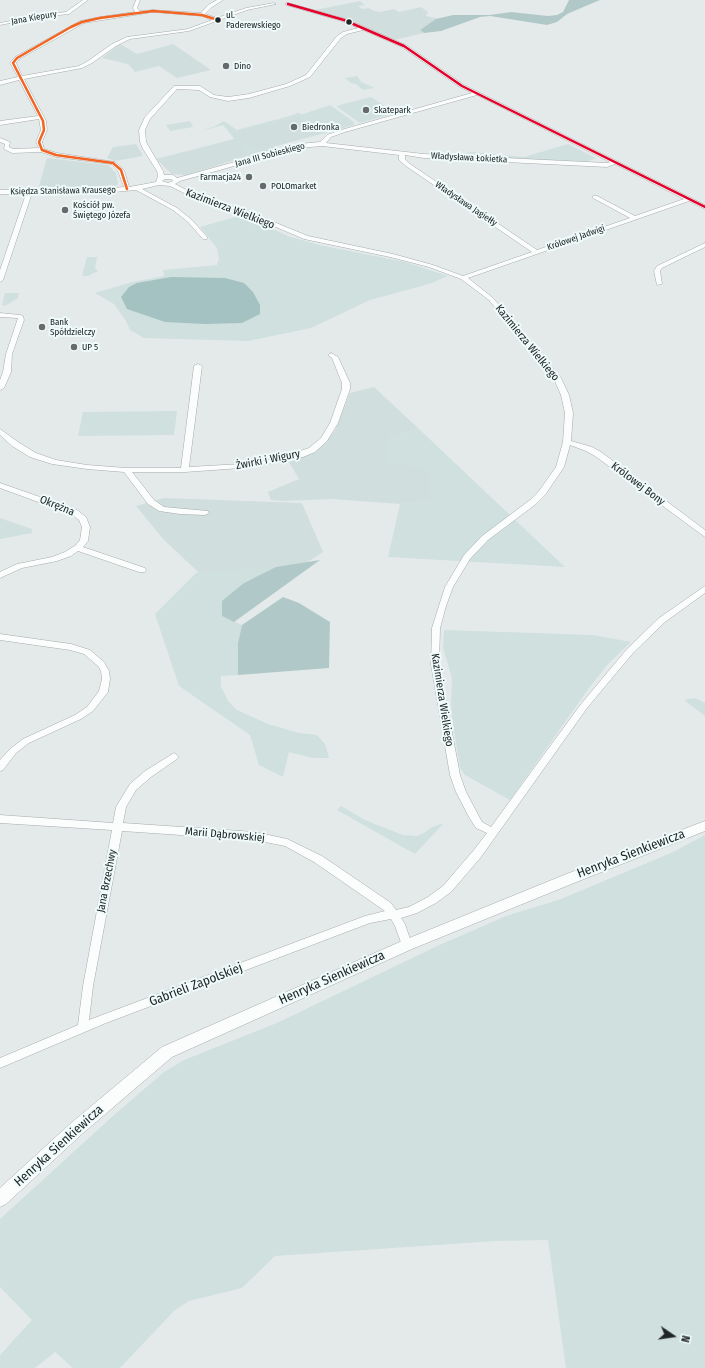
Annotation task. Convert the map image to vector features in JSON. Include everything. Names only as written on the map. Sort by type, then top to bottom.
[{"type":"street","points":[[42,150],[39,144],[44,130],[41,117],[13,64],[17,58],[75,18],[86,0]]},
{"type":"street","points":[[138,0],[135,8],[138,12]]},
{"type":"street","points":[[202,15],[210,6],[221,0]]},
{"type":"street","points":[[0,83],[80,67],[90,62],[114,44],[129,38],[189,30],[246,10],[275,2],[335,17],[364,28],[413,51],[457,84],[705,207]]},
{"type":"street","points":[[75,18],[100,18],[138,12],[159,11],[202,15],[218,20]]},
{"type":"street","name":"Jana Kiepury","points":[[0,24],[41,16],[75,18]]},
{"type":"street","points":[[159,182],[166,186],[174,182],[159,168],[143,142],[142,130],[147,118],[176,87],[200,88],[212,96],[228,99],[249,96],[288,85],[308,76],[339,37],[345,33],[364,28]]},
{"type":"street","points":[[322,144],[329,136],[343,131],[476,94]]},
{"type":"street","points":[[0,124],[41,117]]},
{"type":"street","points":[[0,140],[8,143],[6,148],[12,151],[42,150],[56,155],[113,163],[121,170],[127,189]]},
{"type":"street","name":"Władysława Łokietka","points":[[322,144],[402,154],[607,165],[616,162]]},
{"type":"street","name":"Jana III Sobieskiego","points":[[174,182],[299,146],[322,144]]},
{"type":"street","name":"Władysława Jagiełły","points":[[402,154],[402,160],[408,165],[536,252]]},
{"type":"street","points":[[159,168],[161,176],[159,182]]},
{"type":"street","points":[[159,182],[167,177]]},
{"type":"street","name":"Księdza Stanisława Krausego","points":[[0,192],[103,191],[137,188],[159,182]]},
{"type":"street","name":"Kazimierza Wielkiego","points":[[174,182],[192,195],[245,212],[306,238],[391,255],[431,266],[463,278],[491,299],[557,378],[565,395],[569,413],[567,442],[560,467],[552,481],[542,493],[533,502],[485,538],[458,570],[449,587],[436,628],[434,664],[455,775],[461,792],[479,825],[493,832]]},
{"type":"street","points":[[137,188],[175,209],[190,221],[205,238]]},
{"type":"street","points":[[0,280],[29,192]]},
{"type":"street","points":[[595,197],[635,218]]},
{"type":"street","name":"Królowej Jadwigi","points":[[463,278],[690,199]]},
{"type":"street","points":[[659,284],[657,271],[659,267],[705,245]]},
{"type":"street","points":[[0,315],[21,317],[9,354],[7,372],[0,388]]},
{"type":"street","name":"Żwirki i Wigury","points":[[0,431],[16,444],[39,457],[79,466],[126,470],[186,470],[254,465],[293,457],[312,450],[324,439],[334,423],[346,389],[344,377],[335,357],[331,355]]},
{"type":"street","points":[[186,470],[198,366]]},
{"type":"street","name":"Królowej Bony","points":[[567,442],[589,449],[598,454],[705,534]]},
{"type":"street","points":[[126,470],[151,502],[162,509],[180,512],[205,513]]},
{"type":"street","name":"Okrężna","points":[[0,485],[68,509],[79,515],[85,522],[86,534],[84,541],[78,548]]},
{"type":"street","points":[[0,575],[20,566],[61,557],[78,548],[142,570]]},
{"type":"street","name":"Gabrieli Zapolskiej","points":[[0,1063],[83,1028],[369,919],[413,910],[432,900],[447,889],[462,872],[493,832],[584,706],[630,651],[662,620],[705,590]]},
{"type":"street","points":[[0,636],[66,646],[87,652],[101,664],[106,679],[104,692],[90,709],[78,717],[26,741],[13,751],[0,767]]},
{"type":"street","name":"Jana Brzechwy","points":[[83,1028],[88,986],[121,807],[133,787],[148,774],[174,757]]},
{"type":"street","name":"Marii Dąbrowskiej","points":[[0,819],[255,836],[287,843],[308,853],[382,901],[395,914],[403,930],[407,945]]},
{"type":"street","name":"Henryka Sienkiewicza","points":[[0,1199],[76,1129],[167,1052],[407,945],[569,879],[705,826]]},
{"type":"shaded area","points":[[569,0],[600,0],[567,14],[557,22],[547,25],[490,16],[480,17],[441,31],[424,33],[420,30],[436,19],[453,15],[490,15],[511,12],[548,16],[557,15],[563,12]]},
{"type":"shaded area","points":[[360,1],[365,5],[358,6],[362,9],[369,8],[380,12],[394,9],[399,12],[421,7],[428,12],[426,16],[439,19],[420,30],[424,33],[394,40],[345,18],[315,10]]},
{"type":"shaded area","points":[[120,44],[137,54],[173,44],[211,70],[177,78],[159,66],[135,72],[128,64],[102,58]]},
{"type":"shaded area","points":[[357,76],[361,82],[375,88],[363,90],[345,78]]},
{"type":"shaded area","name":"Skatepark","points":[[371,97],[395,113],[360,123],[336,106]]},
{"type":"shaded area","points":[[330,105],[354,122],[354,125],[322,134],[319,132],[316,133],[297,117],[282,121],[279,119],[296,114],[295,113],[301,113],[300,115]]},
{"type":"shaded area","points":[[299,115],[324,133],[247,154],[247,156],[187,175],[172,174],[156,159],[234,139],[231,134]]},
{"type":"shaded area","points":[[278,119],[281,121],[234,134],[255,150],[271,146],[276,148],[276,150],[249,157],[223,125],[197,132],[215,126],[224,121],[237,130]]},
{"type":"shaded area","points":[[190,121],[193,127],[170,131],[166,125]]},
{"type":"shaded area","points":[[136,144],[143,156],[115,161],[107,158],[113,147]]},
{"type":"shaded area","points":[[568,144],[596,158],[586,162],[467,156],[463,154],[471,152],[524,157]]},
{"type":"shaded area","points":[[47,158],[108,165],[116,173],[118,184],[115,187],[105,188],[38,189]]},
{"type":"shaded area","points":[[242,215],[288,236],[319,245],[405,262],[448,276],[429,284],[370,300],[311,328],[248,341],[144,338],[130,330],[126,321],[114,304],[95,293],[132,282],[164,276],[163,270],[217,265],[219,259],[217,248],[200,227]]},
{"type":"shaded area","points":[[87,257],[97,257],[95,268],[98,271],[88,276],[82,276]]},
{"type":"shaded area","points":[[171,277],[225,278],[244,283],[253,292],[260,305],[260,314],[242,323],[205,324],[165,322],[127,309],[121,297],[129,287],[137,283]]},
{"type":"shaded area","points":[[5,293],[19,293],[18,298],[5,306],[2,305]]},
{"type":"shaded area","points":[[374,387],[419,429],[389,438],[430,467],[430,502],[400,504],[331,499],[284,501],[271,500],[268,492],[299,479],[289,462],[303,457],[324,443],[335,431],[350,393]]},
{"type":"shaded area","points":[[177,411],[174,435],[78,436],[83,412]]},
{"type":"shaded area","points":[[419,429],[565,567],[388,557],[400,504],[430,502],[430,467],[386,465],[389,438]]},
{"type":"shaded area","points":[[164,498],[302,503],[323,552],[283,578],[211,584],[164,540],[136,506]]},
{"type":"shaded area","points":[[0,518],[32,529],[32,533],[0,539]]},
{"type":"shaded area","points":[[320,560],[234,622],[222,616],[222,601],[244,583],[276,567]]},
{"type":"shaded area","points":[[276,567],[244,583],[222,616],[242,625],[238,643],[238,675],[221,676],[221,686],[228,701],[237,710],[268,724],[299,733],[317,735],[325,744],[329,758],[313,758],[289,752],[283,777],[259,765],[250,735],[179,686],[155,614],[196,573]]},
{"type":"shaded area","points":[[283,597],[299,603],[330,622],[329,668],[238,675],[238,643],[242,625]]},
{"type":"shaded area","points":[[444,630],[593,635],[631,642],[608,664],[589,688],[510,800],[465,775],[460,768],[452,718],[452,678],[443,648]]},
{"type":"shaded area","points":[[695,698],[705,703],[705,716],[684,700]]},
{"type":"shaded area","points":[[341,806],[365,820],[403,835],[417,836],[432,827],[444,823],[415,854],[337,810]]},
{"type":"shaded area","points":[[705,835],[705,1368],[566,1368],[548,1240],[496,1241],[275,1256],[242,1288],[189,1301],[175,1310],[120,1368],[73,1368],[55,1352],[35,1368],[0,1368],[0,1355],[32,1320],[0,1287],[0,1219],[114,1115],[164,1072],[184,1060],[277,1023],[435,947],[506,916],[561,899],[673,852]]},
{"type":"transit line","points":[[288,4],[344,20],[404,46],[462,86],[705,207]]},
{"type":"transit line","points":[[127,189],[121,170],[113,163],[56,155],[42,150],[39,142],[44,130],[43,121],[13,63],[17,58],[71,27],[82,22],[100,18],[153,11],[202,15],[218,20]]},
{"type":"place","name":"ul. Paderewskiego","points":[[218,20]]},
{"type":"place","name":"Dino","points":[[226,66]]},
{"type":"place","name":"Skatepark","points":[[366,110]]},
{"type":"place","name":"Biedronka","points":[[294,127]]},
{"type":"place","name":"Farmacja24","points":[[249,177]]},
{"type":"place","name":"POLOmarket","points":[[263,186]]},
{"type":"place","name":"Kościół pw. Świętego Józefa","points":[[65,210]]},
{"type":"place","name":"Bank Spółdzielczy","points":[[42,327]]},
{"type":"place","name":"UP 5","points":[[74,347]]}]
